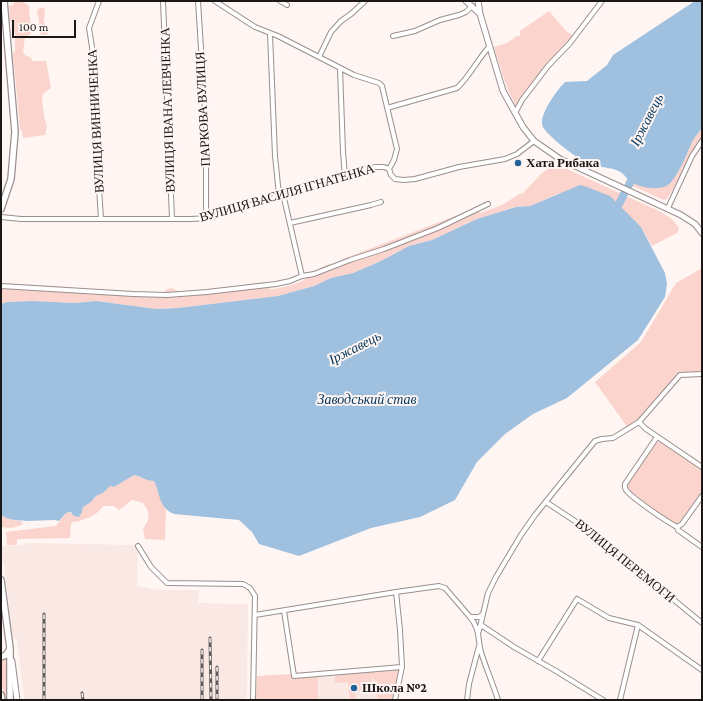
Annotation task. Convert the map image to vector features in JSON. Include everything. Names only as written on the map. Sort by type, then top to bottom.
[{"type":"main road","points":[[1,209],[10,179],[15,132],[4,1]]},
{"type":"main road","points":[[1,580],[10,648],[10,700]]},
{"type":"main road","points":[[1,626],[7,630]]},
{"type":"main road","points":[[1,657],[6,655],[10,648]]},
{"type":"main road","points":[[1,695],[2,700]]},
{"type":"street","name":"ВУЛИЦЯ ВИННИЧЕНКА","points":[[99,1],[89,28],[95,86],[101,219]]},
{"type":"street","name":"ВУЛИЦЯ ІВАНА ЛЕВЧЕНКА","points":[[163,1],[172,219]]},
{"type":"street","name":"ПАРКОВА ВУЛИЦЯ","points":[[198,1],[206,127],[206,208],[208,218]]},
{"type":"street","points":[[215,1],[255,27],[319,57],[340,69],[379,83],[382,86],[397,148],[394,160],[388,169]]},
{"type":"street","points":[[280,1],[287,5]]},
{"type":"street","points":[[319,57],[331,32],[341,21],[365,1]]},
{"type":"street","points":[[466,1],[480,14]]},
{"type":"street","points":[[478,1],[489,47],[503,92],[514,114],[534,141],[560,159],[668,208],[695,224],[702,233]]},
{"type":"street","points":[[514,114],[536,81],[570,43],[602,1]]},
{"type":"street","points":[[393,36],[415,31],[440,20],[459,15],[466,12],[472,6]]},
{"type":"street","points":[[270,34],[275,156],[281,195],[290,223],[302,276]]},
{"type":"street","points":[[387,108],[457,88],[465,81],[472,72],[479,58],[489,47]]},
{"type":"street","points":[[340,69],[342,152],[345,176]]},
{"type":"street","name":"ВУЛИЦЯ ВАСИЛЯ ІГНАТЕНКА","points":[[1,217],[21,219],[208,218],[375,167],[384,167],[388,169],[391,175],[396,179],[415,179],[460,167],[505,159],[517,154],[534,141]]},
{"type":"street","points":[[668,208],[689,162],[702,141]]},
{"type":"street","points":[[290,223],[381,202]]},
{"type":"street","points":[[1,286],[167,295],[276,284],[314,274],[384,249],[438,228],[488,204]]},
{"type":"street","points":[[467,700],[469,684],[479,646],[480,625],[488,593],[521,535],[595,441],[613,438],[639,422],[680,375],[702,374]]},
{"type":"street","points":[[639,422],[646,429],[702,467]]},
{"type":"street","points":[[658,437],[625,484],[625,487],[627,491],[648,508],[702,546]]},
{"type":"street","points":[[677,527],[682,524],[702,496]]},
{"type":"street","name":"ВУЛИЦЯ ПЕРЕМОГИ","points":[[546,502],[593,533],[702,623]]},
{"type":"street","points":[[138,546],[151,567],[167,583],[243,584],[250,588],[255,596],[253,700]]},
{"type":"street","points":[[255,615],[439,586],[445,588],[472,617],[479,631]]},
{"type":"street","points":[[395,700],[402,667],[396,592]]},
{"type":"street","points":[[538,661],[577,598],[609,618],[638,625],[702,670]]},
{"type":"street","points":[[284,611],[294,676],[402,667]]},
{"type":"street","points":[[472,617],[482,615]]},
{"type":"street","points":[[480,625],[603,700]]},
{"type":"street","points":[[620,700],[638,625]]},
{"type":"street","points":[[479,638],[481,651],[498,700]]},
{"type":"street","points":[[10,648],[17,700]]},
{"type":"shaded area","points":[[15,1],[22,1],[29,6],[31,34],[25,37],[23,52],[26,56],[31,57],[32,61],[46,61],[51,88],[44,93],[42,97],[44,116],[47,126],[45,135],[23,138],[22,131],[20,129],[13,53],[15,51],[15,35],[13,24],[10,21],[9,6],[13,5]]},
{"type":"shaded area","points":[[44,7],[44,20],[48,34],[41,35],[37,14],[38,9]]},
{"type":"shaded area","points":[[549,11],[567,32],[574,36],[546,65],[516,107],[507,88],[494,47],[507,43],[517,36],[520,36],[520,31]]},
{"type":"shaded area","points":[[702,128],[702,137],[696,148],[690,154],[683,173],[667,199],[663,200],[631,185],[633,182],[651,188],[676,176],[694,138]]},
{"type":"shaded area","points":[[557,167],[567,169],[661,212],[672,219],[679,228],[677,233],[652,246],[641,227],[627,214],[560,193],[530,206],[516,207],[477,219],[432,240],[409,246],[381,261],[353,273],[331,278],[314,286],[278,296],[178,308],[157,309],[96,301],[75,303],[32,301],[7,302],[1,304],[1,283],[67,287],[67,292],[162,294],[167,289],[172,288],[181,293],[204,294],[207,291],[219,292],[220,288],[265,282],[269,284],[270,290],[285,287],[300,282],[308,277],[314,277],[320,274],[320,268],[329,264],[335,269],[342,266],[343,259],[476,208],[480,213],[502,205],[521,193],[522,194],[542,173],[549,168]]},
{"type":"shaded area","points":[[702,268],[702,374],[680,375],[648,413],[623,431],[626,425],[595,382],[641,342],[676,283]]},
{"type":"shaded area","points":[[657,442],[660,442],[702,470],[702,494],[682,522],[677,525],[627,489],[627,485]]},
{"type":"shaded area","points":[[134,475],[154,480],[166,510],[165,540],[145,539],[143,530],[149,516],[148,511],[143,503],[132,500],[119,510],[114,506],[103,506],[98,512],[90,517],[73,522],[71,524],[70,538],[17,539],[17,545],[7,545],[6,532],[56,526],[66,513],[82,512],[83,507],[91,502],[96,496],[103,493],[110,486],[114,487]]},
{"type":"shaded area","points":[[1,515],[9,519],[23,522],[22,525],[11,528],[1,527]]},
{"type":"shaded area","points":[[26,543],[138,545],[137,586],[158,590],[199,590],[198,603],[248,604],[247,700],[24,700],[17,638],[13,639],[1,546],[25,545]]},
{"type":"shaded area","points":[[8,656],[8,700],[6,700],[1,682],[1,659]]},
{"type":"shaded area","points":[[396,667],[399,672],[393,700],[377,700],[376,682],[372,677],[373,691],[355,692],[356,700],[350,700],[348,682],[335,683],[335,676],[344,675],[345,671]]},
{"type":"shaded area","name":"Школа №2","points":[[390,670],[398,671],[392,700],[315,700],[313,677]]},
{"type":"shaded area","points":[[291,674],[292,678],[318,677],[318,700],[256,700],[257,676]]},
{"type":"water","points":[[695,1],[702,1],[702,128],[693,140],[675,177],[668,185],[659,188],[649,188],[630,181],[618,171],[599,167],[582,160],[572,154],[543,128],[542,119],[544,114],[554,96],[565,82],[587,81],[607,65],[613,55]]},
{"type":"water","name":"Заводський став","points":[[580,185],[610,196],[641,227],[665,273],[667,284],[665,297],[638,340],[567,398],[533,414],[505,434],[477,462],[455,500],[420,517],[371,528],[299,556],[259,544],[252,532],[239,520],[174,514],[162,504],[154,481],[134,475],[114,487],[110,486],[103,493],[96,496],[91,502],[83,507],[79,517],[74,516],[71,512],[66,513],[59,521],[20,521],[6,518],[1,515],[1,304],[7,302],[32,301],[75,303],[96,301],[157,309],[178,308],[278,296],[314,286],[331,278],[353,273],[381,261],[409,246],[432,240],[477,219],[516,207],[530,206]]},
{"type":"waterway","name":"Іржавець","points":[[628,187],[635,172]]},
{"type":"waterway","name":"Іржавець","points":[[614,214],[624,194]]},
{"type":"railway","points":[[44,614],[44,700]]},
{"type":"railway","points":[[210,638],[211,700]]},
{"type":"railway","points":[[202,650],[202,700]]},
{"type":"railway","points":[[217,667],[217,700]]},
{"type":"railway","points":[[82,693],[83,700]]},
{"type":"place","name":"Хата Рибака","points":[[518,163]]},
{"type":"place","name":"Школа №2","points":[[354,688]]}]
